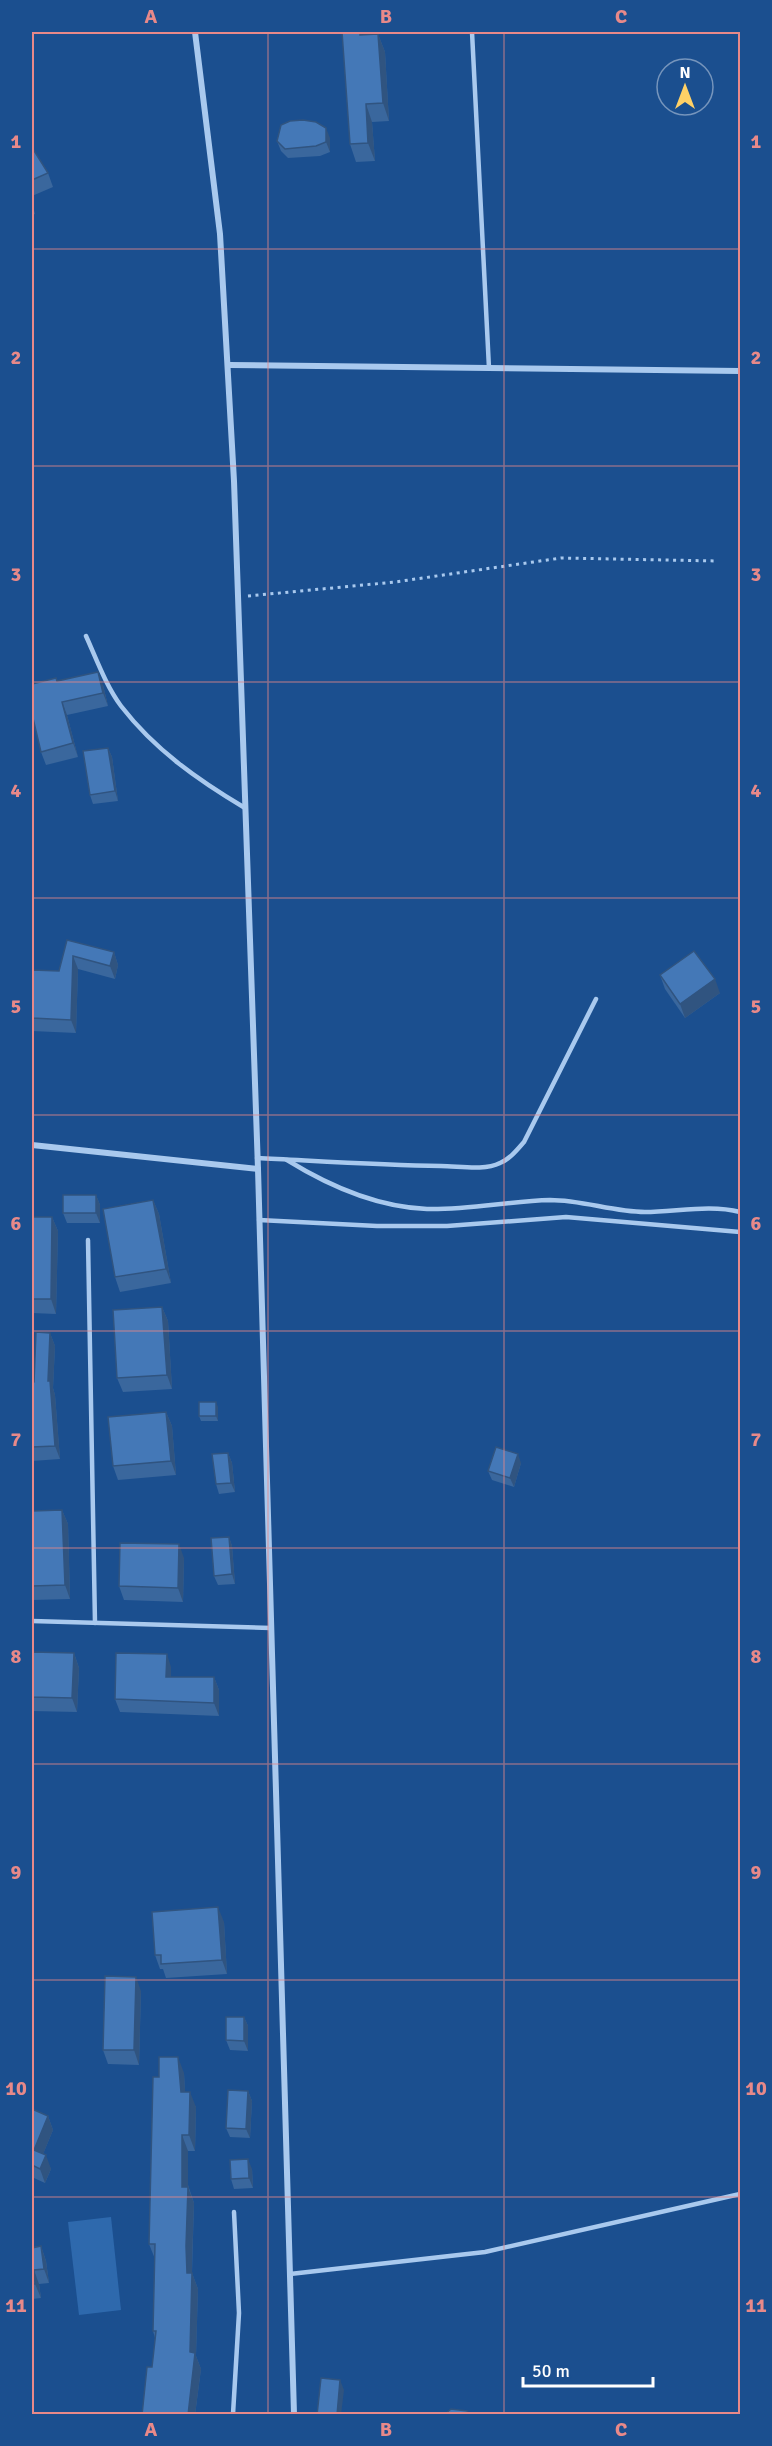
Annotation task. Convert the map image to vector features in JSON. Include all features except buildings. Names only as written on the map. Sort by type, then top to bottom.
[{"type":"street","points":[[195,32],[220,234],[229,365],[260,1220],[294,2415]]},
{"type":"street","points":[[229,365],[741,371]]},
{"type":"street","points":[[32,1145],[258,1169]]},
{"type":"lane","points":[[472,32],[489,368]]},
{"type":"lane","points":[[86,636],[120,705],[158,747],[199,781],[245,808]]},
{"type":"lane","points":[[258,1158],[461,1167],[491,1166],[500,1163],[508,1159],[524,1142],[597,999]]},
{"type":"lane","points":[[287,1160],[313,1176],[362,1196],[426,1209],[549,1200],[642,1212],[721,1209],[741,1212]]},
{"type":"lane","points":[[260,1220],[377,1226],[447,1226],[566,1217],[741,1232]]},
{"type":"lane","points":[[88,1240],[95,1623]]},
{"type":"lane","points":[[32,1621],[271,1628]]},
{"type":"lane","points":[[290,2274],[485,2252],[741,2194]]},
{"type":"lane","points":[[233,2415],[239,2313],[234,2212]]},
{"type":"path","points":[[238,597],[395,582],[561,558],[718,561]]},
{"type":"shaded area","points":[[111,2217],[121,2310],[79,2315],[68,2222]]}]
